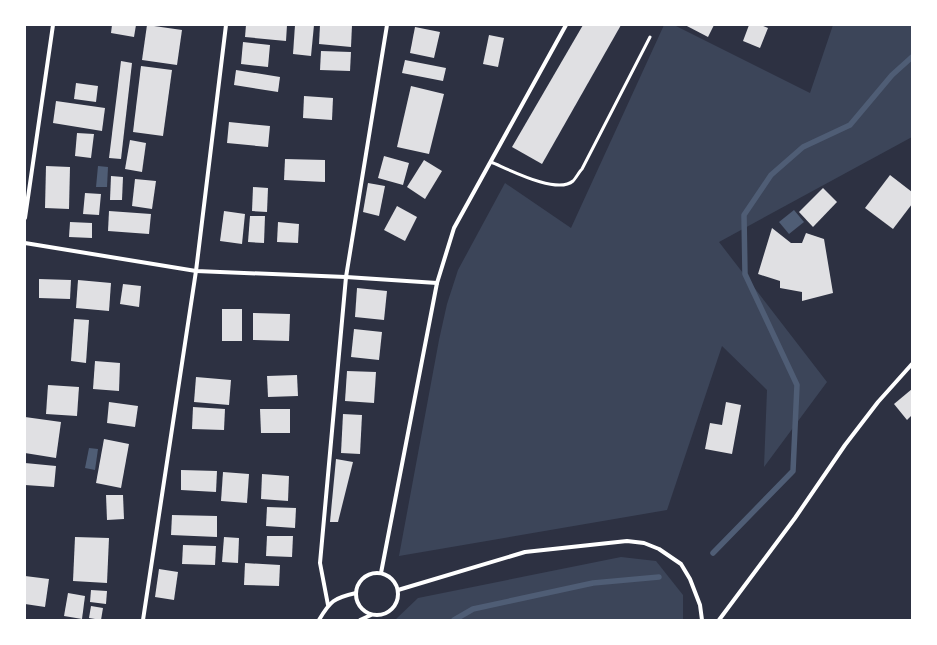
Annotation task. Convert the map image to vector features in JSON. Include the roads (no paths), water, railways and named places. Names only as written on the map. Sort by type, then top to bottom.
[{"type":"street","points":[[25,218],[53,25]]},
{"type":"street","points":[[144,620],[196,271],[226,25]]},
{"type":"street","points":[[328,605],[320,563],[346,277],[387,25]]},
{"type":"street","points":[[381,573],[437,283],[454,228],[566,25]]},
{"type":"street","points":[[25,243],[196,271],[346,277],[437,283]]},
{"type":"street","points":[[719,620],[795,518],[845,445],[878,402],[912,364]]},
{"type":"street","points":[[398,590],[525,552],[627,541],[644,543],[659,549],[681,564],[690,579],[700,605],[702,620]]},
{"type":"street","points":[[374,573],[381,573],[389,576],[395,582],[398,590],[399,597],[392,610],[378,616],[370,615],[364,612],[356,600],[357,586],[361,580],[367,575],[374,573]]},
{"type":"street","points":[[318,620],[328,605],[342,596],[356,593]]},
{"type":"street","points":[[360,620],[370,615]]},
{"type":"lane","points":[[491,162],[543,183],[565,185],[572,181],[582,169],[650,37]]},
{"type":"waterway","points":[[713,553],[793,471],[797,385],[745,274],[744,215],[771,175],[803,147],[850,125],[892,75],[912,57]]},
{"type":"waterway","points":[[454,620],[473,609],[593,583],[659,577]]}]
